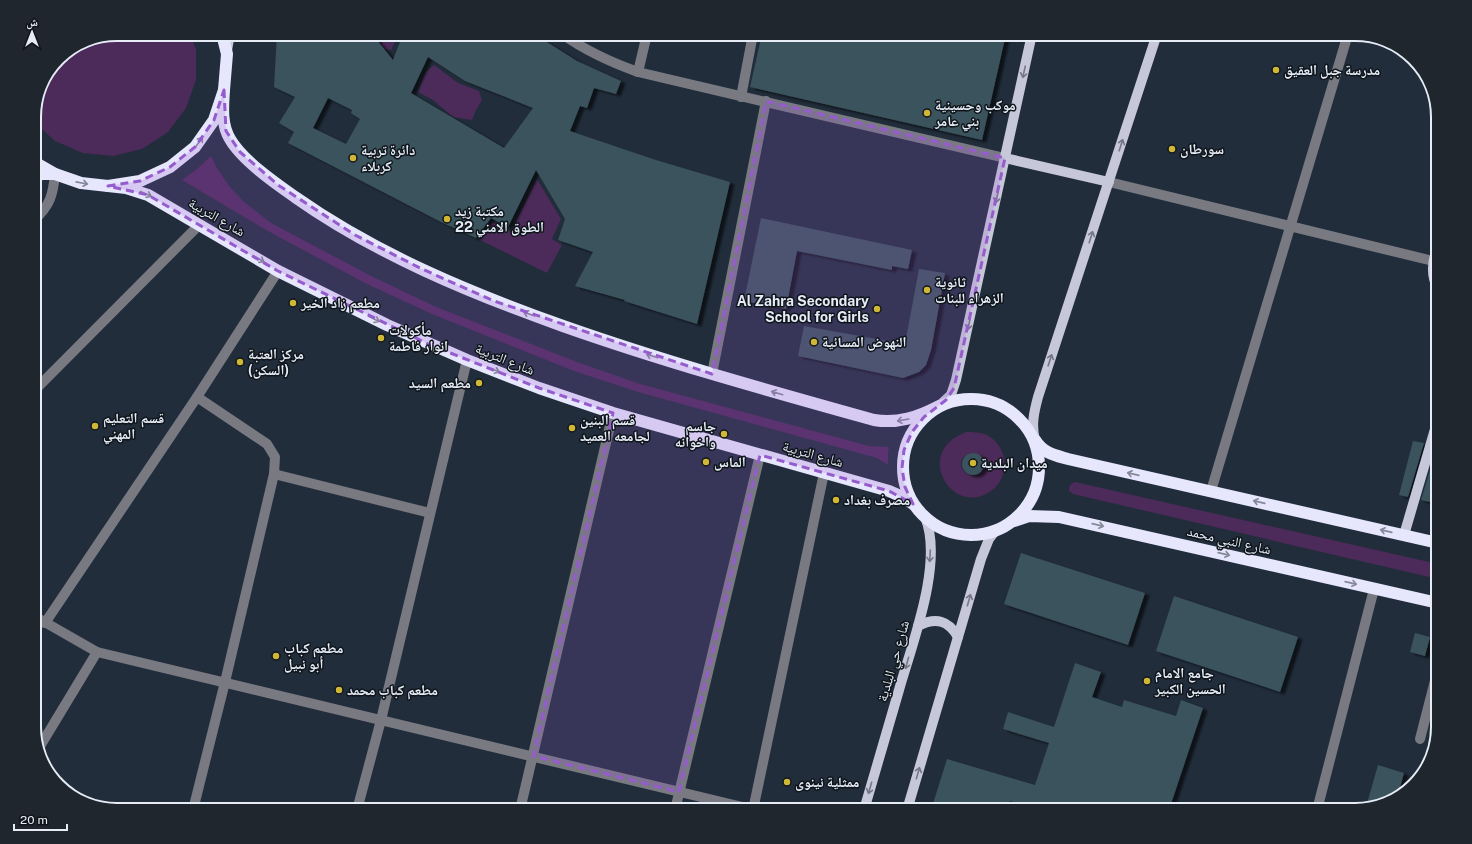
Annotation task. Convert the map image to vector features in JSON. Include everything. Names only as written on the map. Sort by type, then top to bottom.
[{"type":"highway","points":[[224,41],[227,54],[224,90],[224,119],[226,131],[230,140],[240,152],[278,185],[311,208],[355,235],[422,269],[494,301],[614,344],[712,374],[883,421],[912,418],[939,406],[961,399],[984,399],[1005,407],[1023,421],[1042,450],[1048,453],[1068,459],[1431,541]]},
{"type":"highway","points":[[41,166],[55,174],[81,183],[108,186],[140,181],[170,167],[195,147],[214,120],[224,90]]},
{"type":"highway","points":[[41,174],[55,174]]},
{"type":"highway","name":"شارع التربية","points":[[108,186],[126,188],[148,195],[278,271],[387,325],[467,360],[539,388],[612,413],[889,491],[905,498],[913,504]]},
{"type":"highway","points":[[939,406],[924,417],[912,432],[904,450],[902,468],[905,487],[913,504],[925,518],[939,528],[952,533],[981,535],[995,531],[1014,521],[1029,504],[1038,484],[1040,462],[1035,440]]},
{"type":"highway","name":"شارع النبي محمد","points":[[1014,521],[1029,516],[1060,517],[1431,601]]},
{"type":"main road","points":[[227,54],[229,41]]},
{"type":"main road","points":[[939,406],[950,395],[956,380],[1030,41]]},
{"type":"main road","points":[[1035,440],[1033,428],[1035,407],[1155,41]]},
{"type":"main road","points":[[1005,158],[1109,182]]},
{"type":"main road","points":[[1404,535],[1431,443]]},
{"type":"main road","name":"شارع حي البلدية","points":[[866,803],[928,589],[930,535],[925,518]]},
{"type":"main road","points":[[909,803],[981,559],[989,539],[995,531]]},
{"type":"main road","points":[[918,626],[926,622],[936,620],[946,623],[953,629],[958,637]]},
{"type":"street","points":[[573,41],[614,64],[638,72],[1005,158]]},
{"type":"street","points":[[638,72],[645,41]]},
{"type":"street","points":[[741,97],[752,41]]},
{"type":"street","points":[[1210,491],[1346,41]]},
{"type":"street","points":[[712,374],[766,101]]},
{"type":"street","points":[[41,212],[47,206],[52,196],[55,174]]},
{"type":"street","points":[[1109,182],[1431,261]]},
{"type":"street","points":[[41,384],[200,225]]},
{"type":"street","points":[[45,623],[197,397],[278,271]]},
{"type":"street","points":[[359,803],[381,720],[467,360]]},
{"type":"street","points":[[195,803],[274,474],[275,458],[267,444],[197,397]]},
{"type":"street","points":[[522,803],[612,413]]},
{"type":"street","points":[[677,803],[760,455]]},
{"type":"street","points":[[755,803],[824,473]]},
{"type":"street","points":[[274,474],[430,513]]},
{"type":"street","points":[[1319,803],[1374,588]]},
{"type":"street","points":[[41,620],[97,652],[725,803]]},
{"type":"street","points":[[43,742],[97,652]]},
{"type":"street","points":[[1420,739],[1431,697]]},
{"type":"highlighted area","points":[[224,90],[226,131],[240,152],[278,185],[355,235],[422,269],[494,301],[712,374],[766,101],[1005,158],[954,388],[946,400],[924,417],[912,432],[904,450],[902,468],[905,487],[913,504],[889,491],[760,455],[679,792],[533,756],[613,413],[539,388],[430,345],[278,271],[148,195],[108,186],[140,181],[170,167],[195,147],[214,120]]},
{"type":"shaded area","points":[[193,41],[196,50],[196,80],[186,108],[168,132],[142,149],[113,156],[83,153],[55,141],[41,128],[41,112],[44,97],[49,83],[63,63],[79,51],[102,42]]},
{"type":"shaded area","points":[[381,41],[396,41],[391,50],[383,49]]},
{"type":"shaded area","points":[[434,65],[458,83],[479,91],[482,100],[472,120],[453,117],[433,100],[418,92],[426,72]]},
{"type":"shaded area","points":[[211,156],[229,186],[244,202],[271,223],[371,276],[436,307],[577,362],[640,384],[869,446],[889,447],[888,465],[877,458],[638,392],[574,371],[432,314],[367,284],[266,230],[182,180]]},
{"type":"shaded area","points":[[537,179],[561,219],[552,239],[562,245],[547,273],[480,240],[492,222],[511,232]]},
{"type":"shaded area","points":[[966,432],[971,432],[987,435],[997,443],[1003,453],[1005,465],[1002,477],[995,488],[988,493],[974,498],[962,496],[951,489],[943,478],[940,466],[942,453],[950,441]],"holes":[[[972,453],[984,461],[984,467],[977,475],[972,476],[967,474],[961,466],[961,461],[965,456]]]},
{"type":"shaded area","points":[[1075,482],[1431,562],[1431,577],[1073,494],[1069,491],[1071,484]]},
{"type":"building","points":[[277,41],[378,41],[393,60],[400,41],[545,41],[577,61],[621,81],[616,94],[594,88],[587,108],[580,106],[570,131],[656,160],[730,182],[697,324],[624,301],[625,300],[575,286],[593,252],[558,240],[565,219],[536,170],[508,227],[491,218],[476,238],[441,222],[288,143],[294,132],[279,123],[295,97],[274,87]],"holes":[[[428,57],[465,81],[533,108],[504,148],[411,93]],[[328,98],[352,110],[351,113],[360,119],[346,144],[313,128]]]},
{"type":"building","name":"موكب وحسينية بني عامر","points":[[760,41],[1004,41],[982,140],[750,87]]},
{"type":"building","points":[[761,218],[912,250],[908,269],[892,266],[892,270],[797,251],[786,309],[744,301]]},
{"type":"building","points":[[919,269],[945,273],[931,350],[926,365],[919,372],[903,378],[798,356],[804,326],[905,344]]},
{"type":"building","points":[[1413,441],[1424,443],[1408,497],[1399,495]]},
{"type":"building","name":"ميدان البلدية","points":[[969,453],[977,453],[984,460],[984,468],[977,475],[969,475],[962,468],[962,460]]},
{"type":"building","points":[[1431,466],[1431,502],[1421,500]]},
{"type":"building","points":[[1021,553],[1145,593],[1128,645],[1004,604]]},
{"type":"building","points":[[1174,596],[1298,637],[1280,692],[1156,651]]},
{"type":"building","points":[[1415,633],[1430,637],[1425,656],[1410,652]]},
{"type":"building","points":[[1075,663],[1101,672],[1092,697],[1122,707],[1124,700],[1176,716],[1181,700],[1203,708],[1171,803],[1016,803],[1010,801],[1009,803],[933,803],[947,759],[1035,785],[1049,743],[1003,729],[1008,712],[1054,727]]},
{"type":"building","points":[[1378,765],[1404,773],[1400,788],[1384,797],[1368,801]]},
{"type":"place","name":"مدرسة جبل العقيق","points":[[1276,70]]},
{"type":"place","name":"موكب وحسينية بني عامر","points":[[927,113]]},
{"type":"place","name":"سورطان","points":[[1172,149]]},
{"type":"place","name":"دائرة تربية كربلاء","points":[[353,158]]},
{"type":"place","name":"مكتبة زيد الطوق الامني 22","points":[[447,219]]},
{"type":"place","name":"ثانوية الزهراء للبنات","points":[[927,290]]},
{"type":"place","name":"مطعم زاد الخير","points":[[293,303]]},
{"type":"place","name":"Al Zahra Secondary School for Girls","points":[[877,309]]},
{"type":"place","name":"مأكولات انوار فاطمة","points":[[381,338]]},
{"type":"place","name":"النهوض المسائية","points":[[814,342]]},
{"type":"place","name":"مركز العتبة (السكن)","points":[[240,362]]},
{"type":"place","name":"مطعم السيد","points":[[479,383]]},
{"type":"place","name":"قسم التعليم المهني","points":[[95,426]]},
{"type":"place","name":"قسم البنين لجامعه العميد","points":[[572,428]]},
{"type":"place","name":"جاسم واخوانه","points":[[724,434]]},
{"type":"place","name":"الماس","points":[[706,462]]},
{"type":"place","name":"ميدان البلدية","points":[[973,463]]},
{"type":"place","name":"مصرف بغداد","points":[[836,500]]},
{"type":"place","name":"مطعم كباب أبو نبيل","points":[[276,656]]},
{"type":"place","name":"جامع الامام الحسين الكبير","points":[[1147,681]]},
{"type":"place","name":"مطعم كباب محمد","points":[[339,690]]},
{"type":"place","name":"ممثلية نينوى","points":[[787,782]]}]
